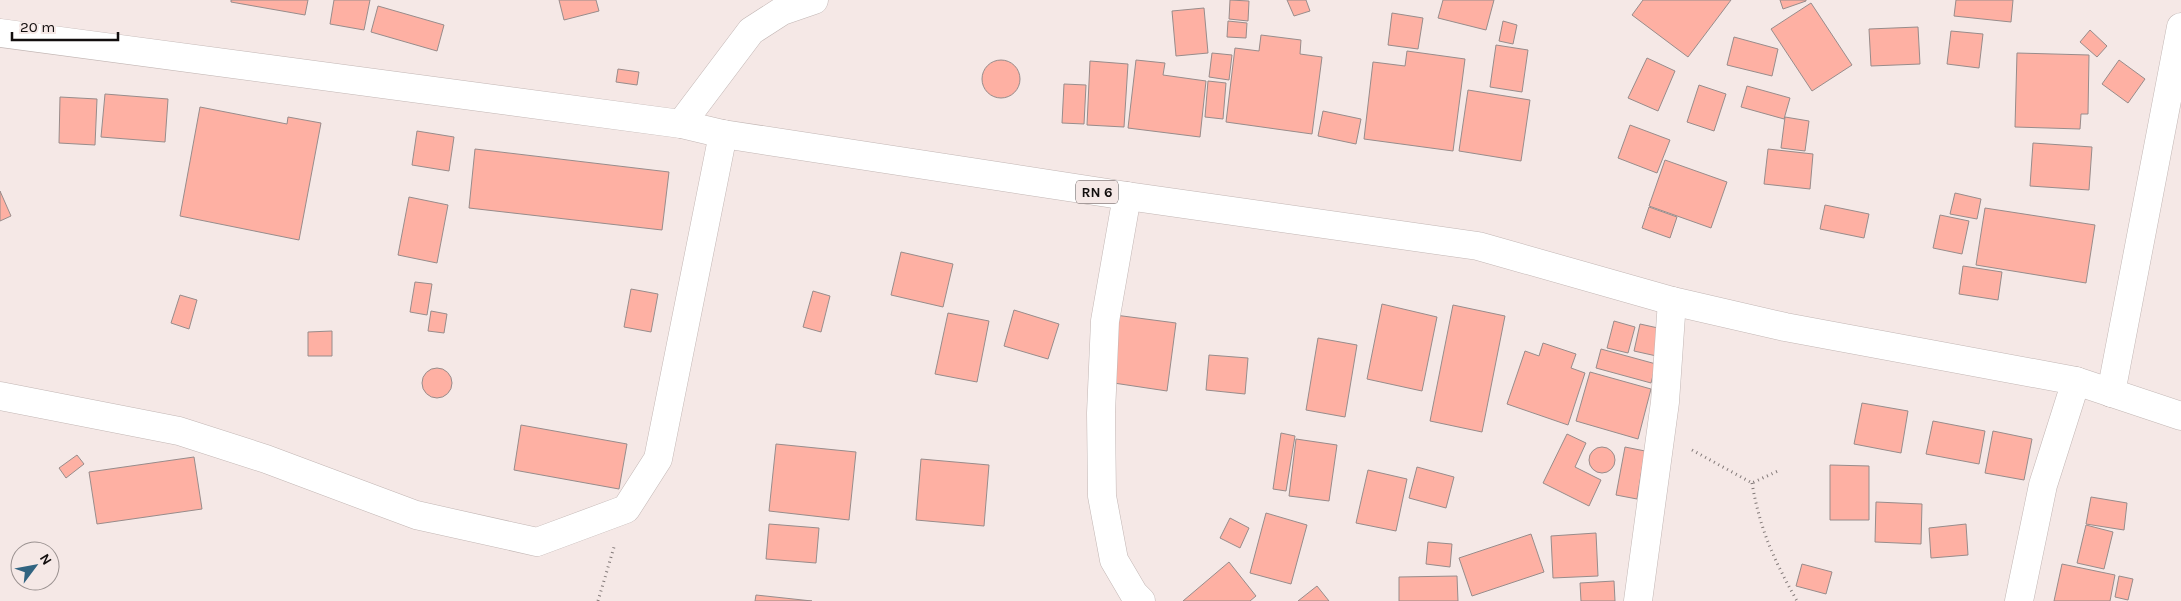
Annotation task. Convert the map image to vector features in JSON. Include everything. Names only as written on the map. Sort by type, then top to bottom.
[{"type":"street","points":[[681,124],[751,30],[782,12],[814,0]]},
{"type":"street","points":[[2111,393],[2181,27]]},
{"type":"street","name":"RN 6","points":[[0,33],[681,124],[723,134],[1127,196],[1478,246],[1672,301],[1785,327],[2076,381],[2181,416]]},
{"type":"street","points":[[0,396],[179,431],[266,460],[416,515],[537,542],[626,509],[658,459],[723,134]]},
{"type":"street","points":[[1127,196],[1105,321],[1101,413],[1102,496],[1114,560],[1134,594],[1141,601]]},
{"type":"street","points":[[1638,601],[1665,402],[1672,301]]},
{"type":"street","points":[[2018,601],[2043,484],[2076,381]]},
{"type":"path","points":[[1689,444],[1694,453],[1752,483]]},
{"type":"path","points":[[1752,483],[1780,470]]},
{"type":"path","points":[[1752,483],[1757,515],[1767,542],[1797,601]]},
{"type":"path","points":[[598,601],[626,509]]},
{"type":"building","points":[[231,0],[308,0],[305,15],[231,2]]},
{"type":"building","points":[[334,0],[370,0],[364,30],[330,24]]},
{"type":"building","points":[[559,0],[596,0],[599,11],[564,20]]},
{"type":"building","points":[[1230,0],[1249,1],[1248,21],[1229,19]]},
{"type":"building","points":[[1287,0],[1306,0],[1310,11],[1294,16]]},
{"type":"building","points":[[1443,0],[1494,0],[1486,30],[1438,18]]},
{"type":"building","points":[[1643,0],[1731,0],[1688,57],[1632,15]]},
{"type":"building","points":[[1780,0],[1806,0],[1806,1],[1783,9]]},
{"type":"building","points":[[1956,0],[2013,0],[2011,22],[1954,16]]},
{"type":"building","points":[[1811,3],[1852,65],[1812,91],[1771,29]]},
{"type":"building","points":[[378,6],[444,25],[437,51],[371,32]]},
{"type":"building","points":[[1204,8],[1208,53],[1176,56],[1172,11]]},
{"type":"building","points":[[1392,13],[1423,18],[1418,49],[1388,45]]},
{"type":"building","points":[[1228,21],[1247,23],[1246,38],[1227,37]]},
{"type":"building","points":[[1503,21],[1517,25],[1513,44],[1499,41]]},
{"type":"building","points":[[1918,27],[1920,64],[1871,66],[1869,29]]},
{"type":"building","points":[[2090,30],[2107,46],[2097,57],[2080,42]]},
{"type":"building","points":[[1951,31],[1983,34],[1979,68],[1947,64]]},
{"type":"building","points":[[1261,35],[1301,40],[1300,54],[1322,57],[1312,134],[1226,122],[1235,48],[1259,51]]},
{"type":"building","points":[[1734,37],[1778,49],[1772,76],[1727,65]]},
{"type":"building","points":[[1496,45],[1528,50],[1522,92],[1490,87]]},
{"type":"building","points":[[1407,51],[1465,59],[1453,151],[1364,139],[1373,62],[1405,66]]},
{"type":"building","points":[[1212,53],[1232,55],[1229,80],[1209,77]]},
{"type":"building","points":[[2017,53],[2089,55],[2088,114],[2081,114],[2080,129],[2015,127]]},
{"type":"building","points":[[1647,58],[1675,71],[1658,111],[1628,98]]},
{"type":"building","points":[[1001,60],[1015,65],[1020,79],[1015,93],[1001,98],[987,93],[982,79],[987,65]]},
{"type":"building","points":[[1136,60],[1165,63],[1163,75],[1206,81],[1200,137],[1128,128]]},
{"type":"building","points":[[2119,60],[2145,79],[2128,103],[2102,84]]},
{"type":"building","points":[[1090,61],[1128,64],[1124,127],[1087,125]]},
{"type":"building","points":[[618,69],[639,72],[637,85],[616,82]]},
{"type":"building","points":[[1208,81],[1226,83],[1223,119],[1205,117]]},
{"type":"building","points":[[1064,84],[1086,85],[1084,124],[1062,123]]},
{"type":"building","points":[[1699,85],[1726,94],[1714,131],[1687,122]]},
{"type":"building","points":[[1747,86],[1790,98],[1784,119],[1741,107]]},
{"type":"building","points":[[1468,90],[1530,100],[1521,161],[1459,151]]},
{"type":"building","points":[[105,94],[168,99],[165,142],[101,137]]},
{"type":"building","points":[[60,97],[97,99],[95,145],[59,143]]},
{"type":"building","points":[[200,107],[287,124],[288,117],[321,123],[299,240],[180,216]]},
{"type":"building","points":[[1323,111],[1361,119],[1356,144],[1318,136]]},
{"type":"building","points":[[1785,117],[1809,121],[1805,151],[1781,148]]},
{"type":"building","points":[[1630,125],[1670,140],[1657,173],[1618,158]]},
{"type":"building","points":[[417,131],[454,137],[449,171],[412,165]]},
{"type":"building","points":[[2033,143],[2092,147],[2089,190],[2030,186]]},
{"type":"building","points":[[475,149],[669,172],[662,230],[469,208]]},
{"type":"building","points":[[1768,149],[1813,154],[1810,189],[1764,184]]},
{"type":"building","points":[[1665,160],[1727,182],[1711,228],[1649,206]]},
{"type":"building","points":[[0,191],[11,216],[0,221]]},
{"type":"building","points":[[1955,193],[1981,199],[1977,219],[1950,214]]},
{"type":"building","points":[[409,197],[448,205],[437,263],[398,255]]},
{"type":"building","points":[[1825,205],[1869,214],[1864,238],[1820,229]]},
{"type":"building","points":[[1649,207],[1677,217],[1670,238],[1642,228]]},
{"type":"building","points":[[1985,208],[2095,225],[2086,283],[1976,265]]},
{"type":"building","points":[[1940,215],[1969,221],[1962,254],[1933,248]]},
{"type":"building","points":[[901,252],[953,264],[943,307],[891,295]]},
{"type":"building","points":[[1963,266],[2002,272],[1998,300],[1959,294]]},
{"type":"building","points":[[415,282],[432,284],[427,315],[410,312]]},
{"type":"building","points":[[631,289],[658,294],[651,332],[624,327]]},
{"type":"building","points":[[813,291],[830,296],[821,332],[803,327]]},
{"type":"building","points":[[180,295],[197,300],[189,329],[171,323]]},
{"type":"building","points":[[1382,304],[1437,317],[1422,391],[1367,379]]},
{"type":"building","points":[[1453,305],[1505,316],[1482,432],[1430,421]]},
{"type":"building","points":[[1014,310],[1059,324],[1048,359],[1004,346]]},
{"type":"building","points":[[431,311],[447,314],[444,333],[428,331]]},
{"type":"building","points":[[948,313],[989,321],[977,382],[935,374]]},
{"type":"building","points":[[1115,315],[1176,323],[1167,391],[1107,382]]},
{"type":"building","points":[[1614,321],[1635,327],[1628,353],[1607,348]]},
{"type":"building","points":[[1640,324],[1667,330],[1661,357],[1634,351]]},
{"type":"building","points":[[332,331],[332,356],[308,356],[308,332]]},
{"type":"building","points":[[1318,338],[1357,345],[1345,417],[1306,410]]},
{"type":"building","points":[[1543,343],[1576,354],[1571,368],[1585,373],[1568,425],[1507,404],[1525,351],[1539,356]]},
{"type":"building","points":[[1601,349],[1656,364],[1651,383],[1596,368]]},
{"type":"building","points":[[1209,355],[1248,358],[1245,394],[1206,390]]},
{"type":"building","points":[[437,368],[443,369],[451,377],[451,389],[443,397],[437,398],[431,397],[423,389],[422,383],[423,377],[431,369]]},
{"type":"building","points":[[1590,372],[1651,389],[1638,439],[1576,421]]},
{"type":"building","points":[[1862,403],[1908,411],[1901,453],[1854,444]]},
{"type":"building","points":[[1933,421],[1985,431],[1979,464],[1926,454]]},
{"type":"building","points":[[521,425],[627,444],[619,489],[514,470]]},
{"type":"building","points":[[1993,431],[2032,439],[2024,480],[1985,473]]},
{"type":"building","points":[[1281,433],[1295,436],[1286,491],[1273,489]]},
{"type":"building","points":[[1567,434],[1586,443],[1575,467],[1601,480],[1589,506],[1543,483]]},
{"type":"building","points":[[1296,439],[1337,445],[1329,501],[1289,496]]},
{"type":"building","points":[[776,444],[856,452],[849,520],[769,511]]},
{"type":"building","points":[[1602,447],[1612,450],[1615,460],[1612,470],[1602,473],[1592,470],[1589,460],[1592,450]]},
{"type":"building","points":[[1625,447],[1645,451],[1637,499],[1616,495]]},
{"type":"building","points":[[77,455],[84,464],[66,478],[59,468]]},
{"type":"building","points":[[194,457],[202,509],[97,524],[89,472]]},
{"type":"building","points":[[921,459],[989,465],[984,526],[916,520]]},
{"type":"building","points":[[1830,465],[1869,466],[1869,520],[1830,520]]},
{"type":"building","points":[[1417,467],[1454,477],[1446,508],[1409,498]]},
{"type":"building","points":[[1368,470],[1407,479],[1396,531],[1356,523]]},
{"type":"building","points":[[2091,497],[2127,503],[2124,530],[2086,524]]},
{"type":"building","points":[[1876,502],[1922,504],[1921,544],[1875,542]]},
{"type":"building","points":[[1266,513],[1307,525],[1291,584],[1250,573]]},
{"type":"building","points":[[1230,518],[1249,528],[1240,548],[1220,538]]},
{"type":"building","points":[[769,524],[819,528],[816,563],[766,559]]},
{"type":"building","points":[[1966,524],[1968,555],[1931,558],[1929,528]]},
{"type":"building","points":[[2086,525],[2113,532],[2104,569],[2077,563]]},
{"type":"building","points":[[1596,533],[1598,576],[1553,578],[1551,536]]},
{"type":"building","points":[[1531,534],[1544,572],[1472,596],[1459,558]]},
{"type":"building","points":[[1428,542],[1452,544],[1450,567],[1426,564]]},
{"type":"building","points":[[1229,562],[1256,596],[1250,601],[1183,601]]},
{"type":"building","points":[[1802,564],[1832,572],[1826,594],[1796,586]]},
{"type":"building","points":[[2062,564],[2115,575],[2110,601],[2054,601]]},
{"type":"building","points":[[1457,576],[1458,601],[1399,601],[1399,577]]},
{"type":"building","points":[[2119,576],[2133,579],[2128,600],[2115,597]]},
{"type":"building","points":[[1614,581],[1615,601],[1581,601],[1580,583]]},
{"type":"building","points":[[1317,586],[1329,601],[1298,601]]},
{"type":"building","points":[[756,595],[812,601],[755,601]]}]
